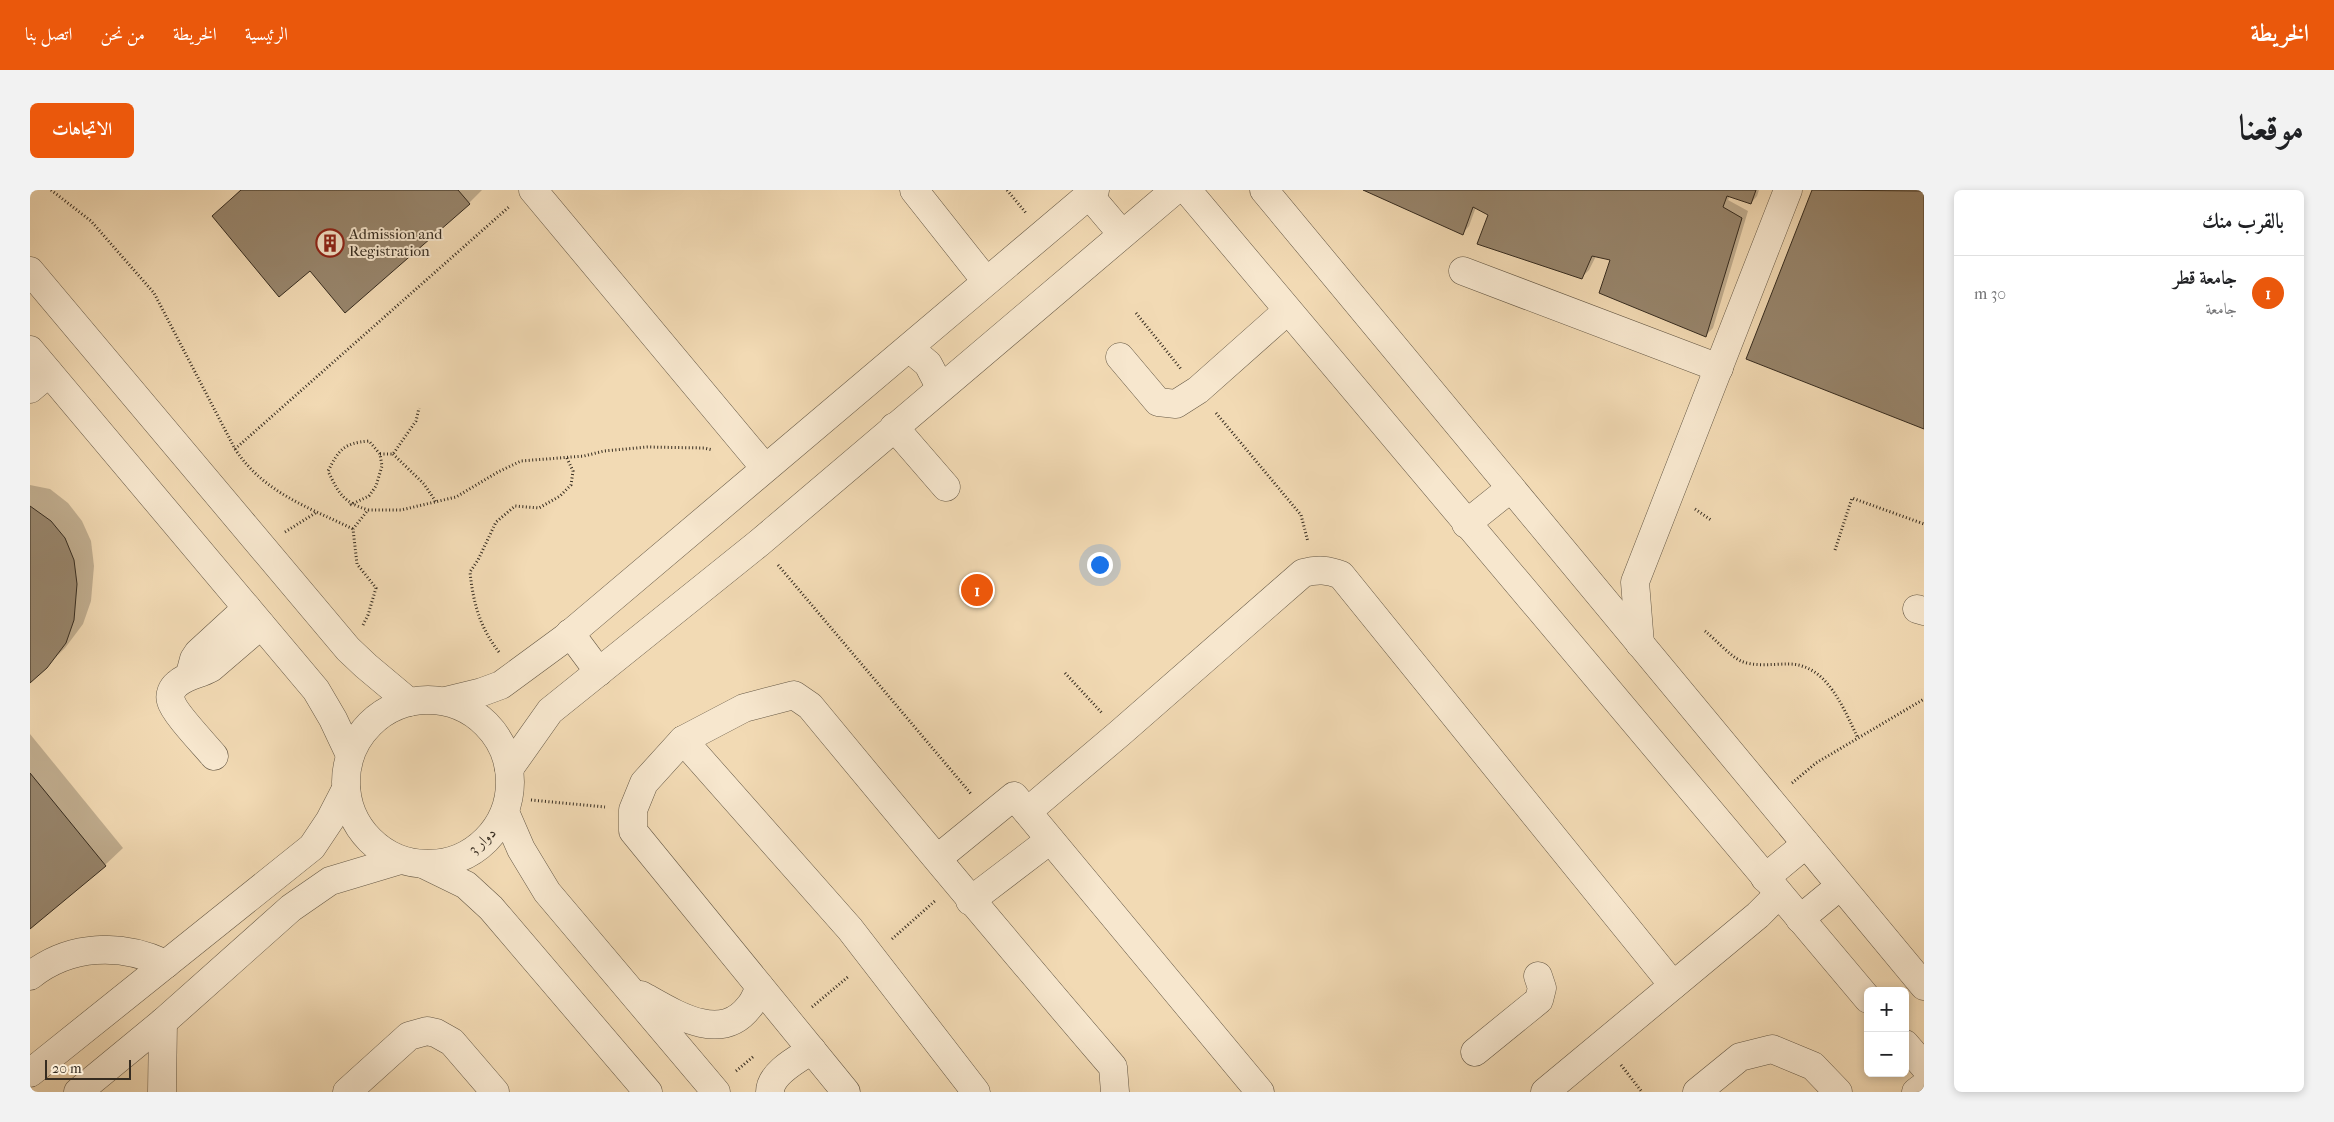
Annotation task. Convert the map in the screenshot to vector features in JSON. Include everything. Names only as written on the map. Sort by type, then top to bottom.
[{"type":"street","points":[[914,190],[986,281]]},
{"type":"street","points":[[509,769],[550,712],[759,543],[940,387],[1175,190]]},
{"type":"street","points":[[1187,190],[1864,995]]},
{"type":"street","points":[[1264,190],[1924,986]]},
{"type":"street","points":[[1640,644],[1636,582],[1788,190]]},
{"type":"street","points":[[30,1072],[312,847],[330,820],[346,789],[350,755],[360,736],[373,721],[396,706],[427,700],[445,701],[482,692],[501,685],[516,674],[570,633],[1092,193],[1122,234]]},
{"type":"street","points":[[523,197],[758,474]]},
{"type":"street","points":[[30,271],[348,649],[409,702]]},
{"type":"street","points":[[1463,271],[1718,368]]},
{"type":"street","points":[[1120,357],[1158,402],[1176,404],[1198,390],[1287,311]]},
{"type":"street","points":[[909,348],[928,364],[940,387]]},
{"type":"street","points":[[35,366],[316,690],[350,755]]},
{"type":"street","points":[[894,427],[946,487]]},
{"type":"street","points":[[1466,524],[1510,488]]},
{"type":"street","points":[[938,858],[990,817],[1021,803],[1120,733],[1304,572],[1329,570],[1341,575],[1673,985]]},
{"type":"street","points":[[214,756],[174,707],[170,699],[173,687],[190,674],[194,659],[198,653],[254,617]]},
{"type":"street","points":[[570,633],[599,672]]},
{"type":"street","points":[[846,1092],[633,831],[633,810],[644,783],[683,740],[744,708],[794,695],[810,706],[938,858],[963,892],[1113,1067],[1115,1092]]},
{"type":"street","points":[[445,701],[475,714],[488,725],[498,738],[506,753],[509,769],[507,805],[521,849],[547,892],[715,1091]]},
{"type":"street","points":[[683,740],[850,929],[976,1092]]},
{"type":"street","points":[[346,789],[354,820],[363,833],[386,854],[466,885],[491,908],[648,1092]]},
{"type":"street","points":[[1021,803],[1260,1092]]},
{"type":"street","name":"دوار 3","points":[[78,1092],[163,1022],[291,908],[330,881],[413,863],[442,864],[459,859],[474,851],[487,840],[497,827],[507,805]]},
{"type":"street","points":[[963,892],[1050,840]]},
{"type":"street","points":[[1545,1092],[1758,914],[1772,886],[1806,844]]},
{"type":"street","points":[[304,853],[330,881]]},
{"type":"street","points":[[1800,919],[1840,886]]},
{"type":"street","points":[[30,976],[54,961],[73,954],[93,950],[132,951],[166,964]]},
{"type":"street","points":[[1475,1052],[1539,1000],[1542,988],[1538,976]]},
{"type":"street","points":[[627,988],[682,1017],[711,1026],[733,1020],[749,1008],[760,987]]},
{"type":"street","points":[[162,1092],[163,1022]]},
{"type":"street","points":[[348,1092],[410,1036],[427,1031],[436,1032],[452,1042],[490,1090]]},
{"type":"street","points":[[1697,1092],[1740,1057],[1772,1049],[1813,1066],[1838,1092]]},
{"type":"street","points":[[1909,1049],[1924,1066]]},
{"type":"street","points":[[770,1092],[770,1086],[782,1071],[812,1050]]},
{"type":"street","points":[[1916,1092],[1924,1086]]},
{"type":"path","points":[[51,190],[91,221],[154,293],[235,449],[248,468],[290,500],[353,529]]},
{"type":"path","points":[[235,449],[523,197]]},
{"type":"path","points":[[1136,313],[1301,515],[1316,570]]},
{"type":"path","points":[[393,454],[416,422],[419,408]]},
{"type":"path","points":[[350,505],[369,496],[376,486],[382,466],[380,454],[368,441],[355,442],[338,450],[328,471],[338,492],[350,505],[368,510],[401,510],[456,497],[498,472],[521,461],[647,447],[704,448],[722,453],[758,474]]},
{"type":"path","points":[[380,454],[393,454],[424,484],[436,502]]},
{"type":"path","points":[[516,674],[486,637],[473,597],[470,572],[478,560],[496,522],[515,506],[539,508],[560,496],[572,486],[573,471],[566,456]]},
{"type":"path","points":[[1835,550],[1852,498],[1924,524]]},
{"type":"path","points":[[348,649],[368,615],[376,588],[357,564],[353,529],[368,510]]},
{"type":"path","points":[[759,543],[990,817]]},
{"type":"path","points":[[1705,631],[1741,661],[1761,664],[1794,664],[1815,670],[1833,691],[1858,738]]},
{"type":"path","points":[[1065,673],[1120,733]]},
{"type":"path","points":[[1770,802],[1816,763],[1924,699]]},
{"type":"path","points":[[507,805],[633,810]]},
{"type":"path","points":[[792,1025],[871,957],[963,892]]},
{"type":"path","points":[[715,1091],[756,1054]]},
{"type":"building","name":"Admission and Registration","points":[[241,190],[458,190],[470,204],[345,313],[310,271],[279,297],[212,216]]},
{"type":"building","points":[[1363,190],[1756,190],[1751,204],[1727,196],[1723,207],[1742,218],[1706,337],[1599,293],[1610,260],[1592,256],[1582,279],[1477,244],[1488,215],[1473,207],[1463,235]]},
{"type":"building","points":[[1812,190],[1924,191],[1924,429],[1746,359]]},
{"type":"building","points":[[30,506],[51,521],[65,538],[74,560],[77,584],[74,620],[66,643],[47,668],[30,683]]},
{"type":"building","points":[[30,773],[106,866],[30,929]]},
{"type":"place","name":"Admission and Registration","points":[[330,243]]},
{"type":"place","name":"جامعة قطر","points":[[977,590]]}]
